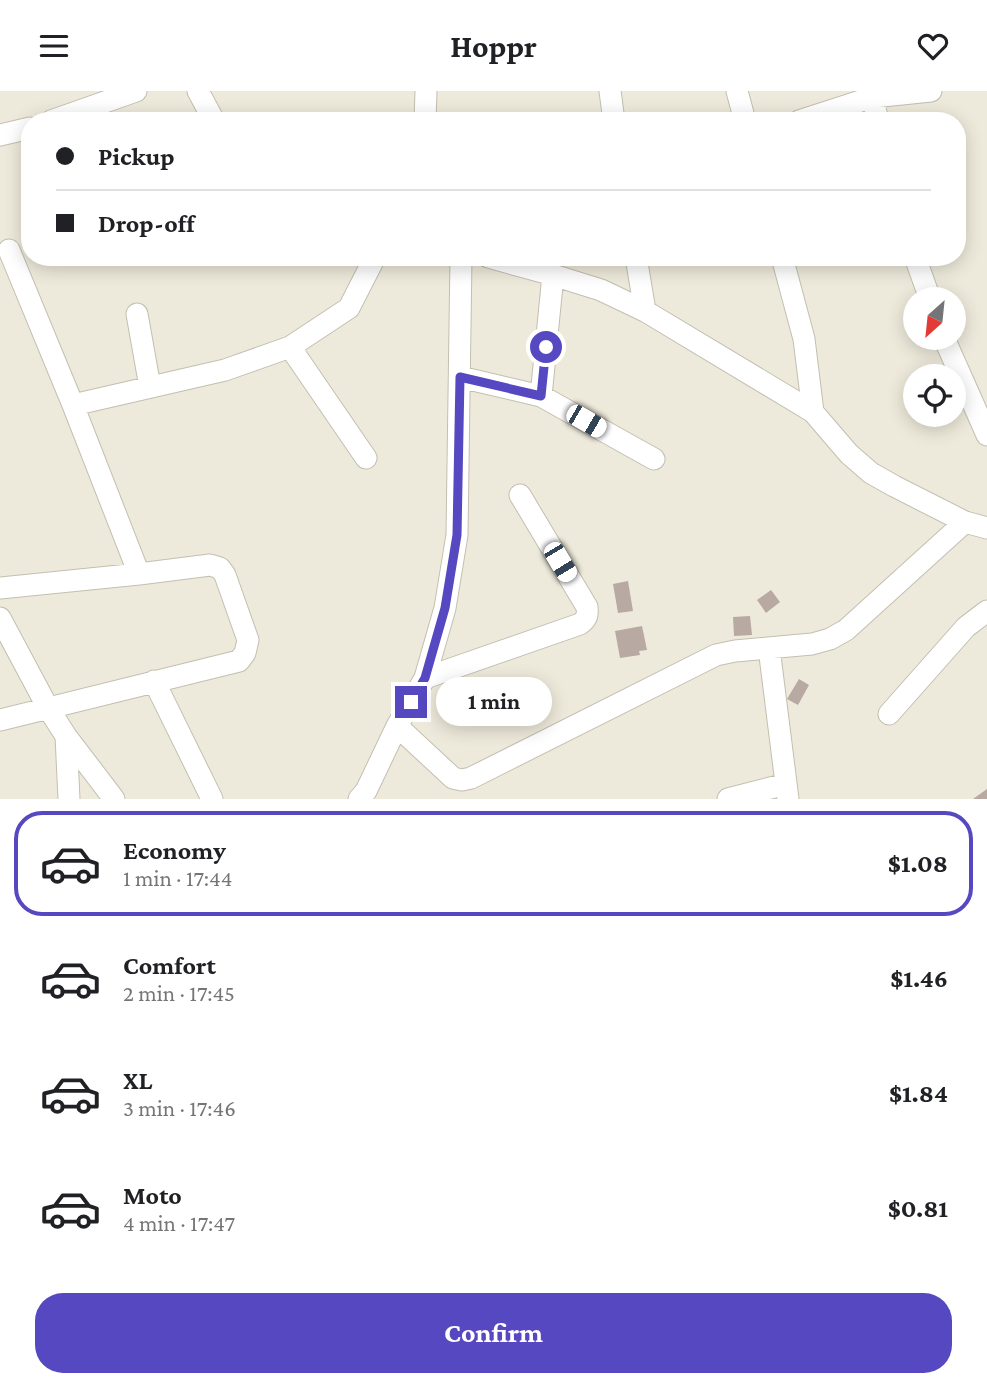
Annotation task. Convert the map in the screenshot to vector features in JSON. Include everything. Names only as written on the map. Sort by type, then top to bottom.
[{"type":"street","points":[[76,112],[136,91]]},
{"type":"street","points":[[198,91],[209,112]]},
{"type":"street","points":[[425,112],[426,91]]},
{"type":"street","points":[[610,91],[613,112]]},
{"type":"street","points":[[737,91],[743,112]]},
{"type":"street","points":[[823,112],[872,94],[931,91]]},
{"type":"street","points":[[872,94],[876,112]]},
{"type":"street","points":[[0,135],[21,130]]},
{"type":"street","points":[[13,249],[138,574]]},
{"type":"street","points":[[73,405],[225,370],[290,347],[349,307],[371,266]]},
{"type":"street","points":[[359,799],[366,791],[397,726],[425,678],[445,608],[457,535],[461,266]]},
{"type":"street","points":[[520,266],[601,290],[645,310],[813,412],[849,454],[871,473],[965,522],[987,528]]},
{"type":"street","points":[[638,266],[645,310]]},
{"type":"street","points":[[784,266],[804,339],[813,412]]},
{"type":"street","points":[[918,266],[926,287]]},
{"type":"street","points":[[541,396],[553,275]]},
{"type":"street","points":[[137,314],[150,387]]},
{"type":"street","points":[[290,347],[366,458]]},
{"type":"street","points":[[949,350],[987,435]]},
{"type":"street","points":[[460,377],[541,396],[654,459]]},
{"type":"street","points":[[425,678],[580,624],[588,614],[587,607],[520,495]]},
{"type":"street","points":[[397,726],[453,778],[471,778],[716,655],[812,644],[830,639],[846,630],[965,522]]},
{"type":"street","points":[[0,588],[210,565],[220,568],[225,575],[248,639],[245,653],[239,661],[0,720]]},
{"type":"street","points":[[889,714],[966,627],[987,611]]},
{"type":"street","points":[[0,618],[48,708],[114,799]]},
{"type":"street","points":[[728,799],[787,791],[769,648]]},
{"type":"street","points":[[154,681],[212,799]]},
{"type":"street","points":[[66,736],[68,799]]},
{"type":"building","points":[[628,581],[633,611],[618,613],[613,584]]},
{"type":"building","points":[[771,590],[780,602],[766,613],[757,600]]},
{"type":"building","points":[[750,616],[752,635],[734,636],[733,617]]},
{"type":"building","points":[[642,626],[647,650],[639,651],[640,655],[620,658],[615,631]]},
{"type":"building","points":[[799,679],[809,685],[798,705],[787,699]]},
{"type":"building","points":[[987,789],[987,799],[973,799]]},
{"type":"route","points":[[411,702],[425,678],[445,608],[457,535],[460,377],[541,396],[546,347]]}]
